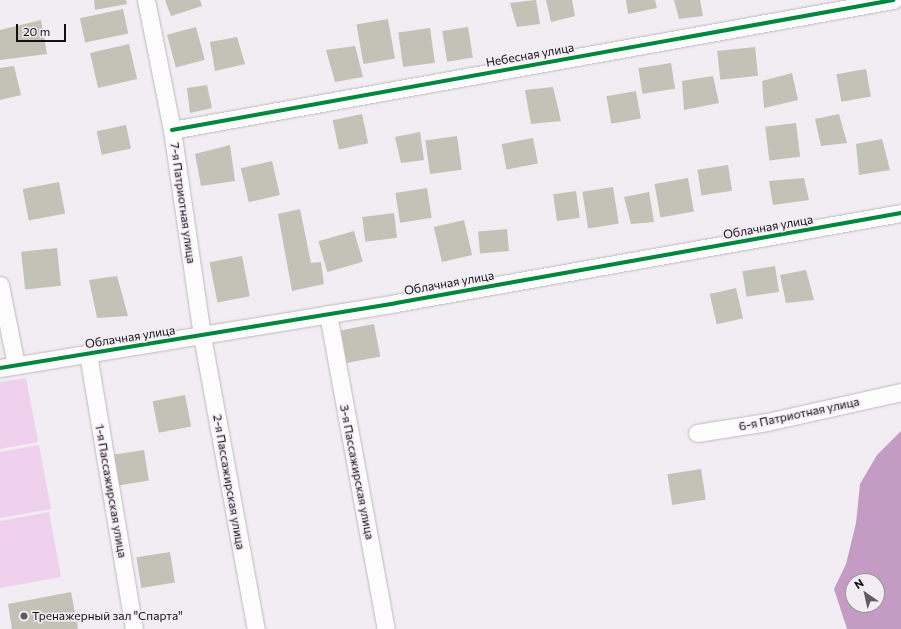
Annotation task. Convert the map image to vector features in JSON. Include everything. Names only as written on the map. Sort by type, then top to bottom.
[{"type":"street","name":"7-я Патриотная улица","points":[[146,0],[172,130],[202,336]]},
{"type":"street","name":"Небесная улица","points":[[172,130],[893,0]]},
{"type":"street","name":"Облачная улица","points":[[8,367],[202,336],[901,213]]},
{"type":"street","points":[[0,285],[8,367]]},
{"type":"street","name":"3-я Пассажирская улица","points":[[328,314],[386,629]]},
{"type":"street","name":"2-я Пассажирская улица","points":[[202,336],[256,629]]},
{"type":"street","name":"1-я Пассажирская улица","points":[[88,354],[134,629]]},
{"type":"street","name":"6-я Патриотная улица","points":[[697,433],[767,422],[901,392]]},
{"type":"shaded area","points":[[26,378],[38,442],[0,449],[0,382]]},
{"type":"shaded area","points":[[901,431],[901,629],[847,629],[834,589],[846,564],[856,523],[860,484],[877,455]]},
{"type":"shaded area","points":[[39,445],[51,509],[0,518],[0,452]]},
{"type":"shaded area","points":[[49,512],[61,577],[0,588],[0,521]]},
{"type":"building","points":[[94,0],[126,0],[127,4],[95,10]]},
{"type":"building","points":[[165,0],[200,0],[202,6],[171,16]]},
{"type":"building","points":[[536,0],[540,24],[517,27],[510,3]]},
{"type":"building","points":[[546,0],[572,0],[575,16],[551,22]]},
{"type":"building","points":[[626,0],[655,0],[657,8],[628,14]]},
{"type":"building","points":[[674,0],[700,0],[703,16],[679,19]]},
{"type":"building","points":[[123,9],[128,33],[85,43],[80,18]]},
{"type":"building","points":[[388,19],[395,58],[363,64],[356,25]]},
{"type":"building","points":[[41,20],[47,54],[0,60],[0,30]]},
{"type":"building","points":[[196,27],[205,60],[176,68],[167,35]]},
{"type":"building","points":[[468,27],[473,58],[447,62],[442,31]]},
{"type":"building","points":[[430,28],[435,63],[403,67],[398,32]]},
{"type":"building","points":[[237,37],[245,64],[215,71],[210,42]]},
{"type":"building","points":[[129,44],[137,79],[98,88],[90,53]]},
{"type":"building","points":[[355,46],[363,77],[335,82],[326,50]]},
{"type":"building","points":[[755,47],[758,76],[720,80],[717,51]]},
{"type":"building","points":[[671,63],[675,89],[642,94],[638,68]]},
{"type":"building","points":[[14,66],[21,95],[0,100],[0,68]]},
{"type":"building","points":[[866,69],[871,97],[841,102],[836,74]]},
{"type":"building","points":[[792,73],[798,100],[764,108],[762,81]]},
{"type":"building","points":[[713,76],[719,103],[684,110],[682,81]]},
{"type":"building","points":[[207,85],[212,108],[190,113],[187,88]]},
{"type":"building","points":[[553,87],[561,121],[531,124],[525,90]]},
{"type":"building","points":[[636,91],[641,119],[611,124],[606,96]]},
{"type":"building","points":[[362,114],[368,143],[339,150],[333,120]]},
{"type":"building","points":[[839,114],[847,143],[821,146],[815,119]]},
{"type":"building","points":[[796,123],[800,157],[769,161],[765,127]]},
{"type":"building","points":[[126,125],[131,148],[102,155],[97,131]]},
{"type":"building","points":[[420,132],[424,160],[401,163],[395,137]]},
{"type":"building","points":[[457,136],[462,170],[430,174],[425,140]]},
{"type":"building","points":[[533,138],[538,164],[507,170],[502,144]]},
{"type":"building","points":[[882,139],[890,170],[859,175],[856,144]]},
{"type":"building","points":[[230,145],[235,181],[201,186],[195,154]]},
{"type":"building","points":[[272,161],[280,195],[249,202],[241,168]]},
{"type":"building","points":[[728,165],[732,191],[701,196],[697,170]]},
{"type":"building","points":[[688,178],[694,211],[660,217],[655,184]]},
{"type":"building","points":[[804,178],[809,200],[773,205],[769,181]]},
{"type":"building","points":[[59,182],[65,213],[29,220],[23,189]]},
{"type":"building","points":[[613,187],[619,224],[588,228],[582,192]]},
{"type":"building","points":[[427,188],[432,218],[400,223],[395,193]]},
{"type":"building","points":[[576,191],[580,218],[557,221],[553,194]]},
{"type":"building","points":[[649,192],[654,222],[631,224],[624,197]]},
{"type":"building","points":[[300,209],[311,263],[321,262],[324,284],[292,291],[278,214]]},
{"type":"building","points":[[394,213],[397,238],[365,242],[362,217]]},
{"type":"building","points":[[464,220],[472,255],[442,262],[434,227]]},
{"type":"building","points":[[507,229],[509,251],[480,253],[478,232]]},
{"type":"building","points":[[354,231],[363,262],[327,272],[318,241]]},
{"type":"building","points":[[57,248],[61,286],[25,290],[21,252]]},
{"type":"building","points":[[242,256],[250,296],[217,303],[210,262]]},
{"type":"building","points":[[775,266],[779,292],[746,297],[742,271]]},
{"type":"building","points":[[806,270],[814,300],[786,303],[780,275]]},
{"type":"building","points":[[117,276],[128,316],[97,318],[89,280]]},
{"type":"building","points":[[736,288],[743,318],[717,324],[710,294]]},
{"type":"building","points":[[374,324],[380,356],[347,363],[341,330]]},
{"type":"building","points":[[185,395],[191,426],[159,433],[153,401]]},
{"type":"building","points":[[144,450],[149,481],[115,486],[110,455]]},
{"type":"building","points":[[701,469],[706,500],[672,505],[667,474]]},
{"type":"building","points":[[170,552],[175,583],[141,588],[136,557]]},
{"type":"building","points":[[71,592],[78,629],[12,629],[8,604]]},
{"type":"cycle path","points":[[172,130],[893,0]]},
{"type":"cycle path","points":[[0,368],[396,303],[901,213]]},
{"type":"place","name":"Тренажерный зал \"Спарта\"","points":[[24,616]]}]
